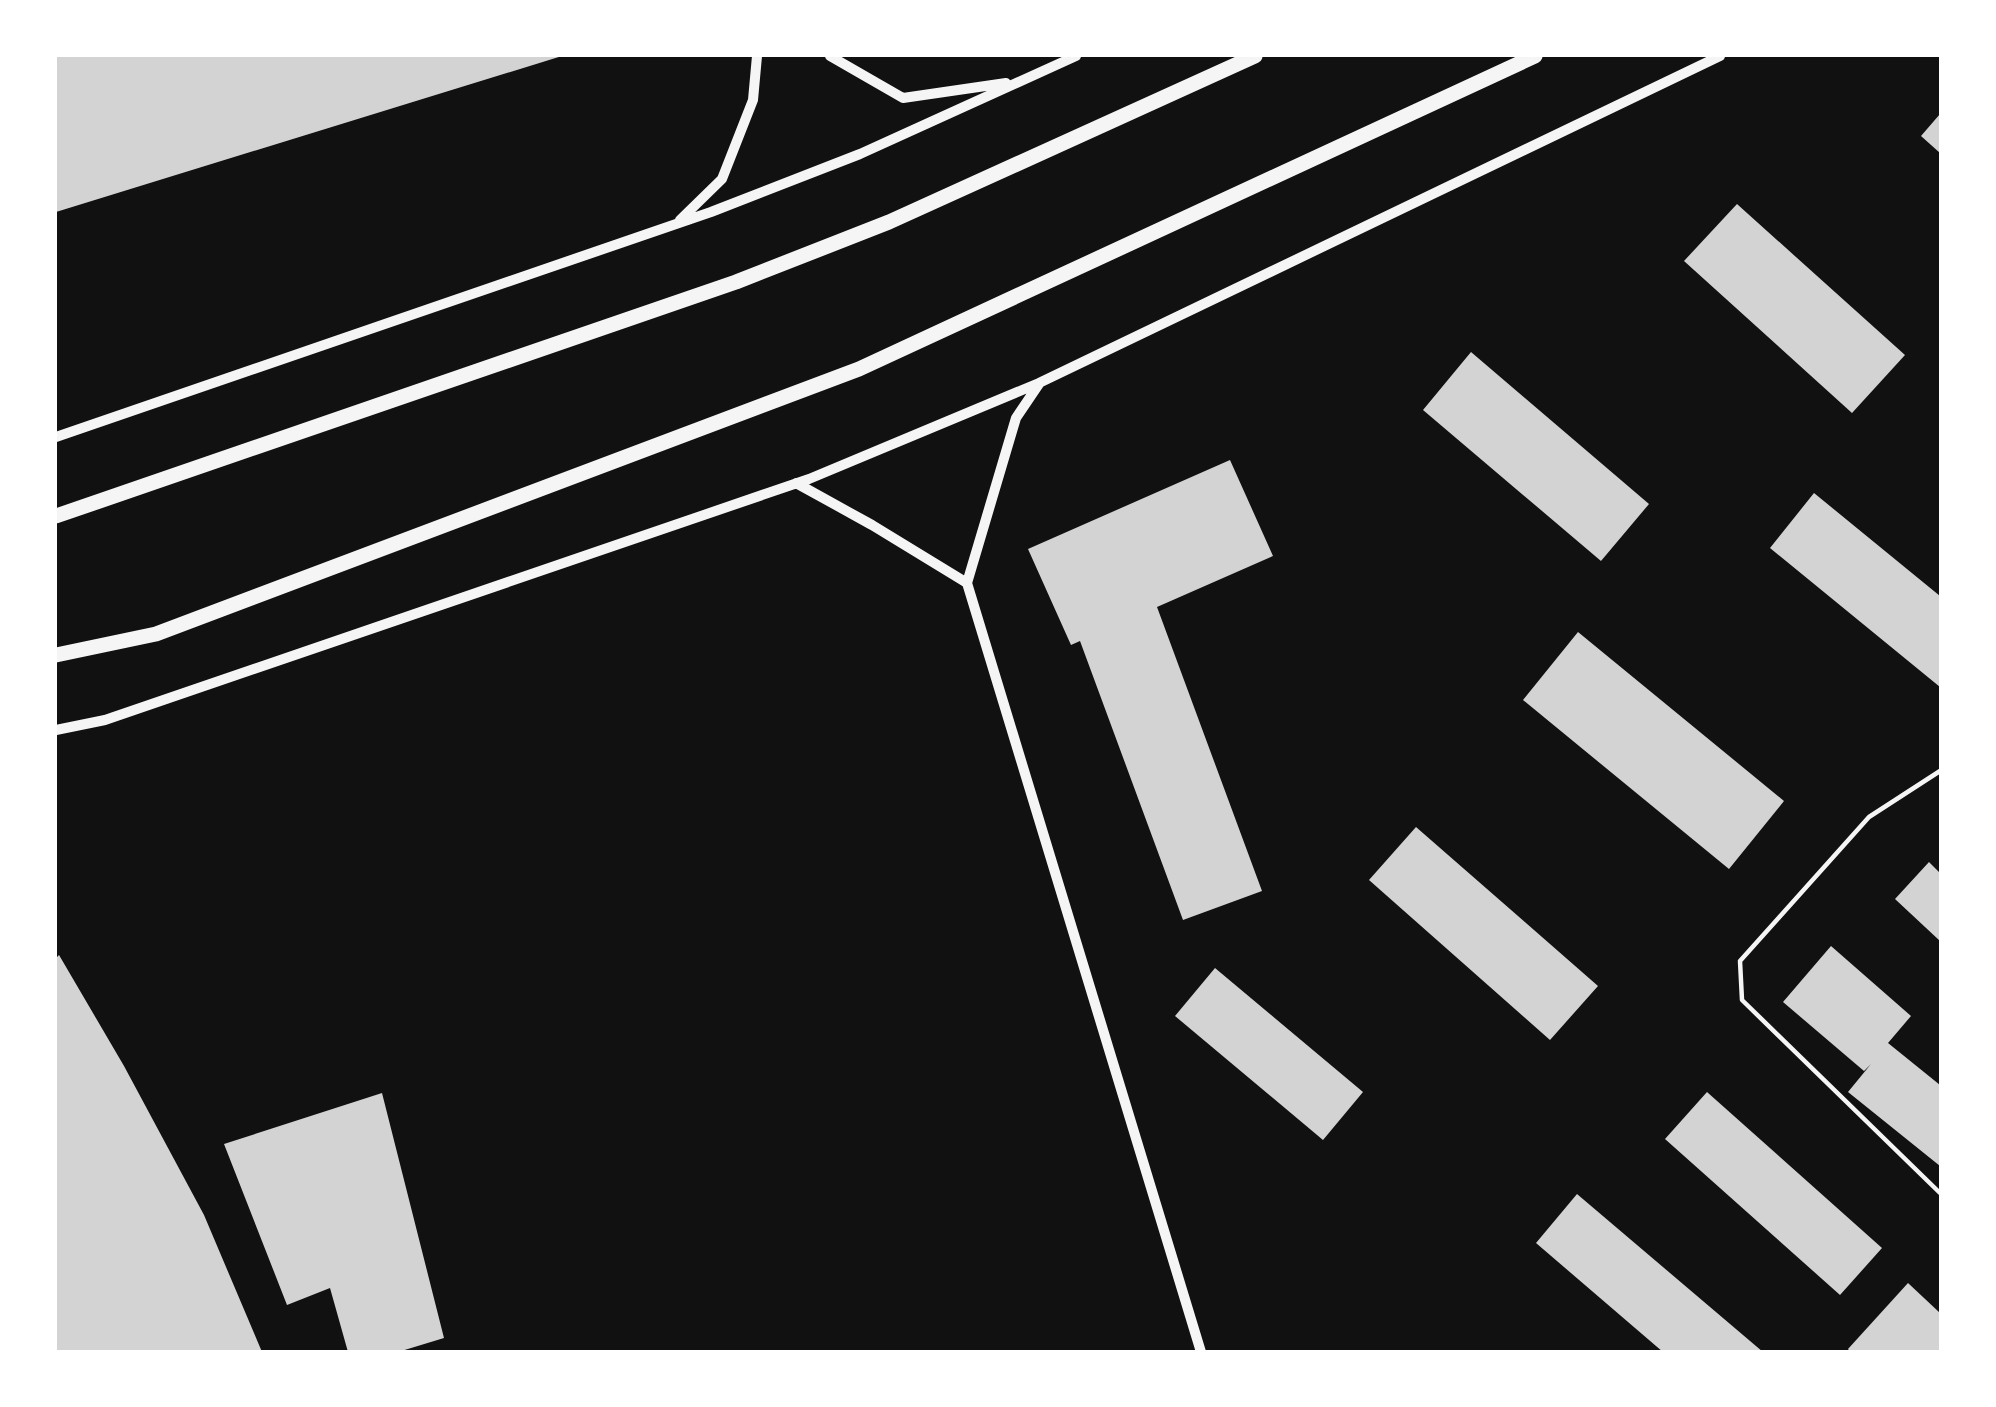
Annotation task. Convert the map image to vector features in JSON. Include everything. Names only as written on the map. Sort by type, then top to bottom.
[{"type":"main road","points":[[56,516],[736,282],[890,222],[1255,56]]},
{"type":"main road","points":[[56,655],[156,634],[859,369],[1535,56]]},
{"type":"street","points":[[676,224],[722,179],[753,100],[757,56]]},
{"type":"street","points":[[830,56],[903,98],[1018,82]]},
{"type":"street","points":[[56,437],[676,224],[860,154],[1076,56]]},
{"type":"street","points":[[56,730],[105,720],[796,483],[1039,383],[1720,56]]},
{"type":"street","points":[[1039,383],[1016,418],[968,583],[1201,1352]]},
{"type":"street","points":[[796,483],[872,525],[968,583]]},
{"type":"lane","points":[[1941,771],[1869,817],[1740,961],[1742,1000],[1941,1193]]},
{"type":"building","points":[[56,56],[562,56],[56,212]]},
{"type":"building","points":[[1940,114],[1940,153],[1921,136]]},
{"type":"building","points":[[1737,204],[1905,355],[1852,413],[1684,261]]},
{"type":"building","points":[[1471,352],[1649,504],[1601,561],[1423,410]]},
{"type":"building","points":[[1230,460],[1273,556],[1157,607],[1262,891],[1183,920],[1080,641],[1071,645],[1028,549]]},
{"type":"building","points":[[1814,493],[1940,596],[1940,687],[1770,548]]},
{"type":"building","points":[[1578,632],[1784,801],[1729,869],[1523,700]]},
{"type":"building","points":[[1416,827],[1598,986],[1550,1040],[1369,880]]},
{"type":"building","points":[[1929,862],[1940,873],[1940,941],[1895,899]]},
{"type":"building","points":[[1831,946],[1911,1016],[1888,1043],[1940,1085],[1940,1166],[1848,1092],[1871,1064],[1864,1071],[1783,1002]]},
{"type":"building","points":[[59,955],[124,1066],[204,1215],[262,1352],[56,1352],[56,958]]},
{"type":"building","points":[[1215,968],[1363,1092],[1323,1140],[1175,1016]]},
{"type":"building","points":[[1707,1092],[1882,1248],[1840,1295],[1665,1139]]},
{"type":"building","points":[[382,1093],[444,1338],[398,1352],[348,1352],[330,1288],[287,1305],[224,1144]]},
{"type":"building","points":[[1577,1194],[1763,1352],[1663,1352],[1536,1243]]},
{"type":"building","points":[[1908,1283],[1940,1313],[1940,1352],[1850,1352],[1848,1349]]}]
